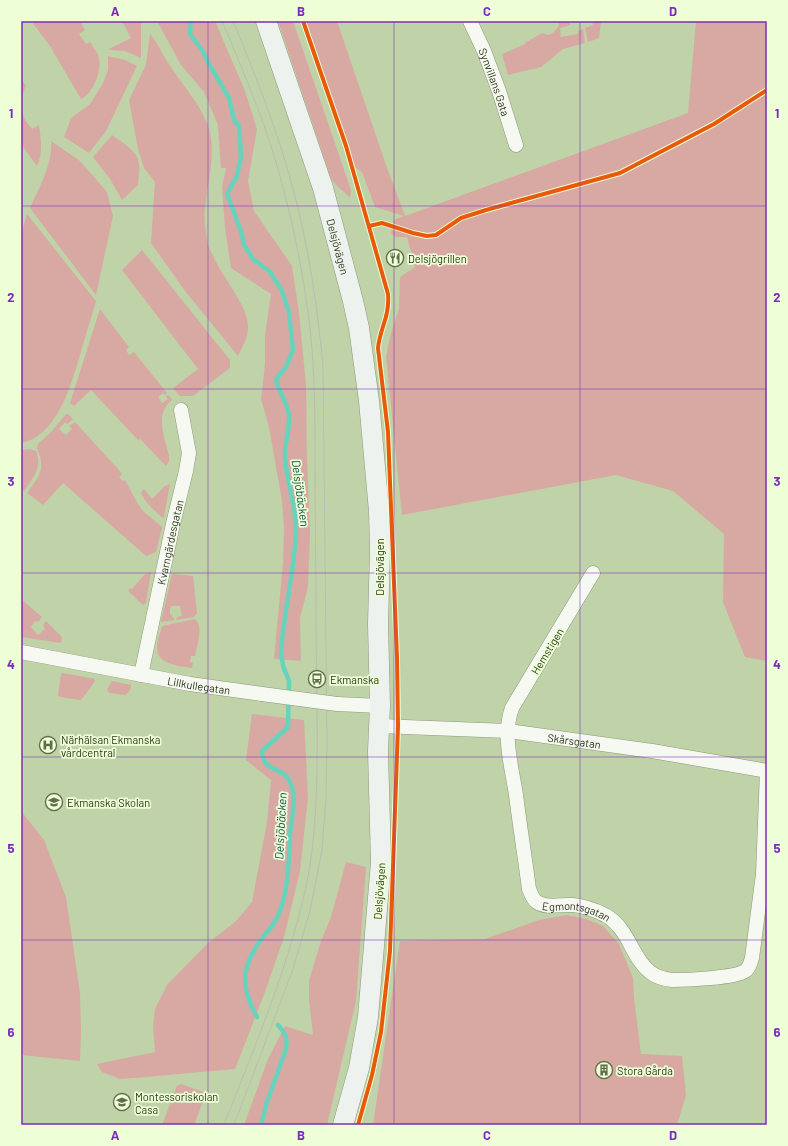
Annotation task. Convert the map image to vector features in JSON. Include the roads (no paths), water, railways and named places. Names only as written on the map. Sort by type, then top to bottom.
[{"type":"street","name":"Delsjövägen","points":[[266,21],[323,188],[353,301],[359,328],[369,401],[379,511],[380,550],[378,624],[381,862],[371,997],[362,1056],[343,1125]]},
{"type":"street","name":"Synvillans Gata","points":[[470,21],[484,51],[499,90],[516,145]]},
{"type":"street","name":"Kvarngärdesgatan","points":[[141,675],[189,453],[181,410]]},
{"type":"street","name":"Hemstigen","points":[[508,731],[512,708],[593,573]]},
{"type":"street","name":"Lillkullegatan","points":[[21,652],[190,684],[337,704],[380,706]]},
{"type":"street","name":"Skårsgatan","points":[[379,726],[508,731],[652,751],[767,771]]},
{"type":"street","name":"Egmontsgatan","points":[[508,731],[529,889],[533,898],[536,902],[550,906],[572,905],[586,907],[605,915],[622,930],[648,971],[658,977],[672,980],[731,976],[745,972],[750,966],[763,874],[767,771]]},
{"type":"waterway","name":"Delsjöbäcken","points":[[191,21],[190,34],[202,50],[229,98],[234,120],[239,126],[241,156],[237,176],[227,194],[241,231],[244,245],[253,259],[270,272],[282,291],[289,312],[293,350],[286,367],[276,379],[287,406],[289,416],[285,458],[296,524],[293,563],[281,651],[283,666],[289,681],[288,727],[262,751],[263,758],[266,763],[282,773],[289,780],[292,786],[294,800],[290,835],[289,864],[282,904],[274,924],[255,948],[250,958],[245,977],[248,996],[257,1017]]},
{"type":"waterway","name":"Delsjöbäcken","points":[[261,1125],[267,1102],[286,1049],[287,1042],[278,1025]]},
{"type":"tram line","points":[[222,21],[257,107],[275,159],[295,239],[309,320],[314,374],[315,409],[317,735],[317,788],[313,839],[308,877],[301,909],[282,972],[260,1034],[224,1125]]},
{"type":"tram line","points":[[233,21],[281,146],[304,233],[318,321],[323,365],[327,743],[326,797],[322,850],[310,911],[293,969],[234,1125]]},
{"type":"place","name":"Delsjögrillen","points":[[395,258]]},
{"type":"place","name":"Ekmanska","points":[[317,679]]},
{"type":"place","name":"Närhälsan Ekmanska vårdcentral","points":[[48,745]]},
{"type":"place","name":"Ekmanska Skolan","points":[[54,802]]},
{"type":"place","name":"Stora Gårda","points":[[604,1070]]},
{"type":"place","name":"Montessoriskolan Casa","points":[[122,1102]]}]
